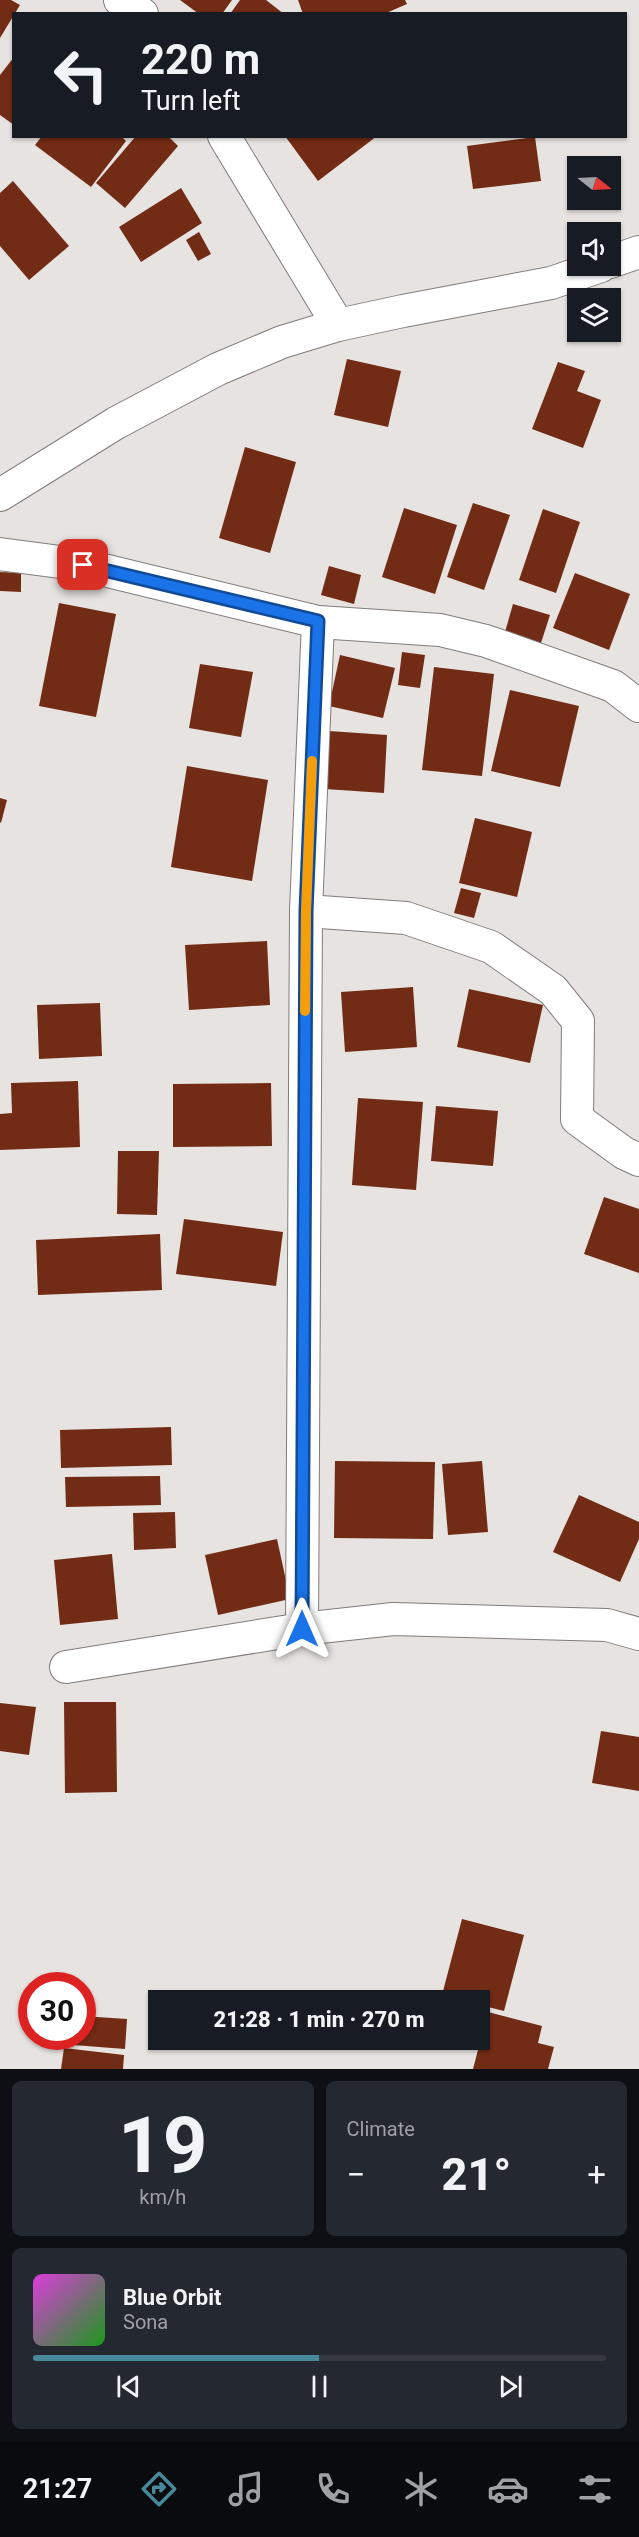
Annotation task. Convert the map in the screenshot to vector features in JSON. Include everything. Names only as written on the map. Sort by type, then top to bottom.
[{"type":"street","points":[[120,0],[139,12]]},
{"type":"street","points":[[225,138],[338,325]]},
{"type":"street","points":[[621,258],[639,252]]},
{"type":"street","points":[[0,495],[116,423],[218,369],[282,342],[338,325],[403,310],[551,284],[573,276]]},
{"type":"street","points":[[0,554],[83,565],[318,621],[440,630],[486,641],[613,686],[639,706]]},
{"type":"street","points":[[302,1629],[306,911],[318,621]]},
{"type":"street","points":[[306,911],[406,918],[491,947],[553,990],[578,1021],[578,1119],[624,1153],[639,1160]]},
{"type":"street","points":[[66,1667],[302,1629],[393,1619],[501,1620],[607,1625],[639,1634]]},
{"type":"building","points":[[0,0],[11,0],[20,5],[16,12],[12,12],[12,18],[0,38]]},
{"type":"building","points":[[180,0],[232,0],[223,12],[196,12]]},
{"type":"building","points":[[240,0],[266,0],[281,12],[231,12]]},
{"type":"building","points":[[298,0],[405,0],[407,4],[389,12],[302,12]]},
{"type":"building","points":[[12,60],[12,124],[0,115],[0,75]]},
{"type":"building","points":[[40,138],[123,138],[126,141],[91,187],[35,145]]},
{"type":"building","points":[[134,138],[170,138],[178,146],[125,208],[96,183]]},
{"type":"building","points":[[286,138],[374,138],[318,181]]},
{"type":"building","points":[[535,138],[541,181],[473,189],[467,146]]},
{"type":"building","points":[[13,181],[69,246],[29,280],[0,246],[0,193]]},
{"type":"building","points":[[181,188],[202,223],[141,262],[119,227]]},
{"type":"building","points":[[199,232],[211,254],[198,261],[186,240]]},
{"type":"building","points":[[347,359],[401,371],[388,427],[334,415]]},
{"type":"building","points":[[558,362],[585,371],[577,391],[601,400],[583,448],[532,429]]},
{"type":"building","points":[[245,447],[296,462],[270,553],[219,538]]},
{"type":"building","points":[[473,503],[510,515],[484,590],[447,577]]},
{"type":"building","points":[[404,508],[457,525],[435,594],[382,577]]},
{"type":"building","points":[[543,509],[580,522],[556,593],[519,580]]},
{"type":"building","points":[[329,566],[361,575],[354,604],[321,595]]},
{"type":"building","points":[[0,572],[21,573],[21,592],[0,591]]},
{"type":"building","points":[[575,573],[630,594],[609,650],[553,628]]},
{"type":"building","points":[[59,603],[116,614],[96,717],[39,706]]},
{"type":"building","points":[[513,604],[550,615],[541,643],[505,632]]},
{"type":"building","points":[[402,652],[425,655],[420,688],[398,685]]},
{"type":"building","points":[[340,655],[395,668],[383,718],[329,706]]},
{"type":"building","points":[[200,664],[253,672],[241,737],[189,728]]},
{"type":"building","points":[[434,667],[494,674],[482,776],[422,770]]},
{"type":"building","points":[[510,690],[579,706],[560,787],[491,771]]},
{"type":"building","points":[[329,731],[387,735],[384,793],[325,789]]},
{"type":"building","points":[[187,766],[268,780],[252,881],[171,867]]},
{"type":"building","points":[[0,798],[7,800],[1,823],[0,822]]},
{"type":"building","points":[[475,818],[532,832],[517,897],[459,883]]},
{"type":"building","points":[[461,888],[481,893],[474,918],[454,913]]},
{"type":"building","points":[[267,941],[270,1005],[189,1010],[185,945]]},
{"type":"building","points":[[413,987],[417,1047],[345,1052],[341,992]]},
{"type":"building","points":[[469,989],[543,1005],[530,1063],[457,1047]]},
{"type":"building","points":[[100,1003],[102,1056],[39,1059],[37,1005]]},
{"type":"building","points":[[78,1081],[80,1147],[0,1150],[0,1114],[12,1113],[11,1083]]},
{"type":"building","points":[[271,1083],[272,1146],[173,1147],[173,1084]]},
{"type":"building","points":[[358,1098],[423,1102],[416,1190],[352,1185]]},
{"type":"building","points":[[436,1106],[498,1111],[493,1166],[431,1161]]},
{"type":"building","points":[[118,1151],[159,1151],[157,1215],[117,1214]]},
{"type":"building","points":[[604,1197],[639,1209],[639,1273],[584,1254]]},
{"type":"building","points":[[184,1219],[283,1232],[276,1286],[176,1274]]},
{"type":"building","points":[[160,1234],[162,1290],[38,1295],[36,1240]]},
{"type":"building","points":[[171,1427],[172,1465],[61,1468],[60,1430]]},
{"type":"building","points":[[335,1461],[435,1462],[433,1539],[334,1538]]},
{"type":"building","points":[[482,1461],[488,1532],[448,1535],[442,1464]]},
{"type":"building","points":[[160,1476],[161,1505],[66,1507],[65,1477]]},
{"type":"building","points":[[579,1495],[639,1522],[639,1539],[620,1582],[553,1552]]},
{"type":"building","points":[[175,1512],[176,1548],[134,1550],[133,1513]]},
{"type":"building","points":[[277,1539],[290,1599],[218,1615],[205,1555]]},
{"type":"building","points":[[112,1554],[118,1619],[60,1625],[54,1560]]},
{"type":"building","points":[[64,1702],[116,1702],[117,1792],[65,1793]]},
{"type":"building","points":[[0,1703],[36,1707],[29,1755],[0,1751]]},
{"type":"building","points":[[601,1731],[639,1737],[639,1791],[592,1783]]},
{"type":"building","points":[[462,1919],[524,1935],[504,2011],[490,2008],[490,1990],[443,1990]]},
{"type":"building","points":[[490,2013],[542,2026],[538,2043],[554,2047],[548,2069],[473,2069],[478,2050],[490,2050]]},
{"type":"building","points":[[96,2017],[127,2019],[125,2049],[96,2047]]},
{"type":"building","points":[[64,2050],[124,2055],[123,2069],[61,2069]]},
{"type":"slow traffic","points":[[305,1011],[312,761]]},
{"type":"route","points":[[83,565],[222,600],[318,621],[306,911],[302,1629]]}]
